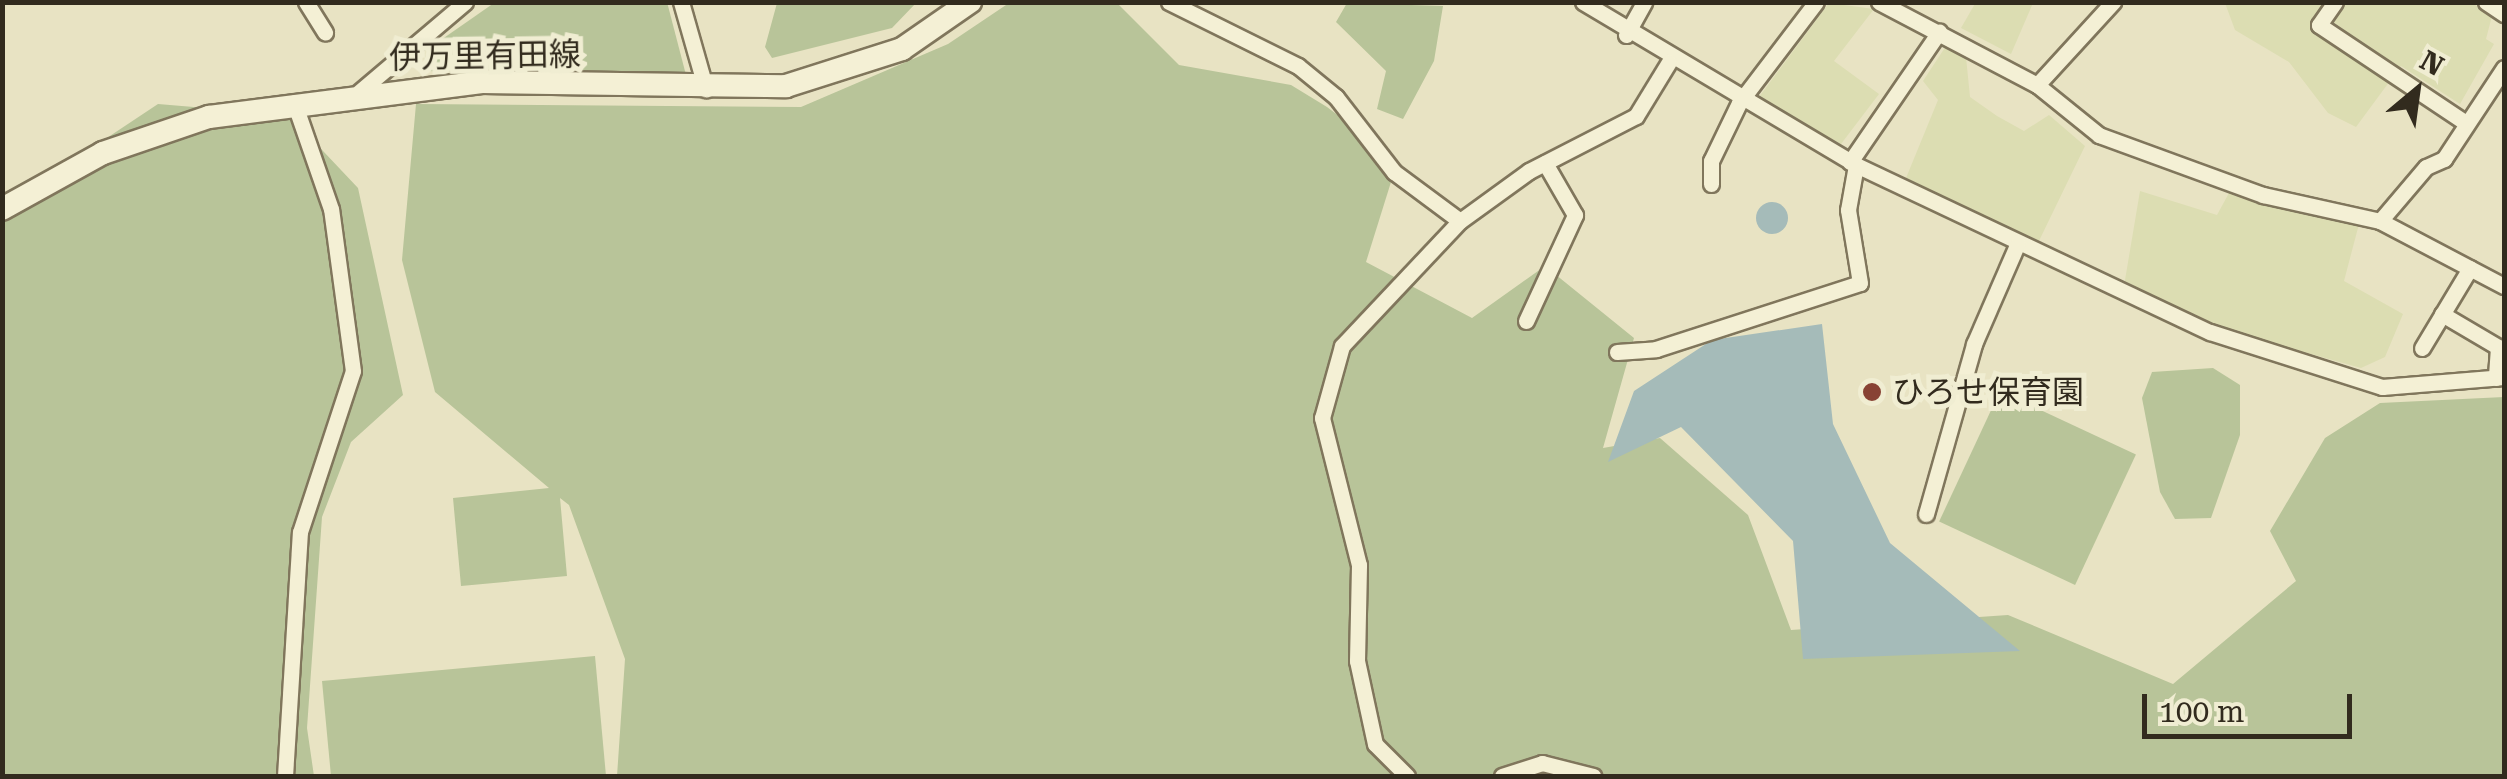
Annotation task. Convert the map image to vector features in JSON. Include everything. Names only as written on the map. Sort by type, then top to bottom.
[{"type":"main road","name":"伊万里有田線","points":[[2,209],[161,130],[359,92],[482,82],[706,90],[843,74],[944,26],[970,2]]},
{"type":"street","points":[[306,2],[325,34]]},
{"type":"street","points":[[359,92],[465,2]]},
{"type":"street","points":[[681,2],[706,90]]},
{"type":"street","points":[[1169,2],[1298,66],[1336,98],[1394,172],[1460,220]]},
{"type":"street","points":[[1583,2],[1669,62],[1853,164],[2210,332],[2382,387],[2500,377],[2498,346],[2442,314]]},
{"type":"street","points":[[1626,35],[1644,2]]},
{"type":"street","points":[[1711,184],[1711,161],[1738,103],[1816,2]]},
{"type":"street","points":[[1879,2],[2038,85],[2099,135],[2263,195],[2380,222],[2504,286]]},
{"type":"street","points":[[2038,85],[2113,2]]},
{"type":"street","points":[[2335,2],[2320,25],[2466,123]]},
{"type":"street","points":[[2486,2],[2504,14]]},
{"type":"street","points":[[1617,352],[1656,349],[1860,283],[1848,210],[1853,164],[1939,32]]},
{"type":"street","points":[[1407,776],[1375,744],[1362,694],[1357,551],[1322,418],[1342,346],[1460,220],[1545,163],[1636,116],[1669,62]]},
{"type":"street","points":[[2380,222],[2426,167],[2444,159],[2504,68]]},
{"type":"street","points":[[285,776],[300,532],[353,371],[331,209],[294,102]]},
{"type":"street","points":[[1526,321],[1575,215],[1545,163]]},
{"type":"street","points":[[1926,514],[1974,344],[2018,243]]},
{"type":"street","points":[[2422,348],[2470,268]]},
{"type":"street","points":[[1502,776],[1542,763],[1593,776]]},
{"type":"green space","points":[[667,2],[686,75],[421,71],[428,49],[494,3]]},
{"type":"green space","points":[[777,2],[916,3],[892,28],[772,58],[765,47]]},
{"type":"green space","points":[[1976,2],[2033,3],[2011,54],[1961,28]]},
{"type":"green space","points":[[1009,3],[1117,3],[1179,65],[1291,85],[1327,107],[1368,138],[1391,182],[1366,262],[1472,318],[1545,266],[1634,338],[1603,448],[1660,438],[1748,515],[1791,630],[2008,615],[2173,684],[2296,581],[2270,531],[2325,438],[2380,403],[2504,397],[2504,776],[617,776],[625,659],[569,505],[560,498],[567,576],[461,586],[453,498],[549,488],[435,392],[402,260],[416,104],[801,107],[948,44]]},
{"type":"green space","points":[[1347,3],[1443,6],[1434,61],[1403,119],[1377,109],[1386,71],[1336,22]]},
{"type":"green space","points":[[1829,3],[1874,9],[1834,61],[1879,94],[1841,144],[1756,101]]},
{"type":"green space","points":[[2225,3],[2472,3],[2492,16],[2486,39],[2494,44],[2460,104],[2401,66],[2356,127],[2328,113],[2289,62],[2235,30]]},
{"type":"green space","points":[[1946,46],[1966,57],[1970,97],[2024,131],[2049,115],[2085,146],[2037,245],[1906,178],[1938,100],[1923,81]]},
{"type":"green space","points":[[158,104],[289,115],[358,188],[403,395],[351,442],[322,517],[307,728],[314,776],[3,776],[3,207]]},
{"type":"green space","points":[[2140,191],[2217,215],[2229,193],[2359,224],[2344,281],[2403,314],[2385,357],[2361,368],[2194,321],[2124,286]]},
{"type":"green space","points":[[2213,368],[2240,385],[2240,435],[2211,518],[2175,519],[2160,492],[2142,398],[2152,372]]},
{"type":"green space","points":[[2000,391],[2136,454],[2075,585],[1939,522]]},
{"type":"green space","points":[[595,656],[606,776],[331,776],[322,681]]},
{"type":"water","points":[[1772,202],[1784,206],[1788,218],[1784,230],[1772,234],[1760,230],[1756,218],[1760,206]]},
{"type":"water","points":[[1822,324],[1833,424],[1890,543],[2020,651],[1803,659],[1793,541],[1681,427],[1608,462],[1634,391],[1712,340]]},
{"type":"place","name":"ひろせ保育園","points":[[1872,392]]}]
